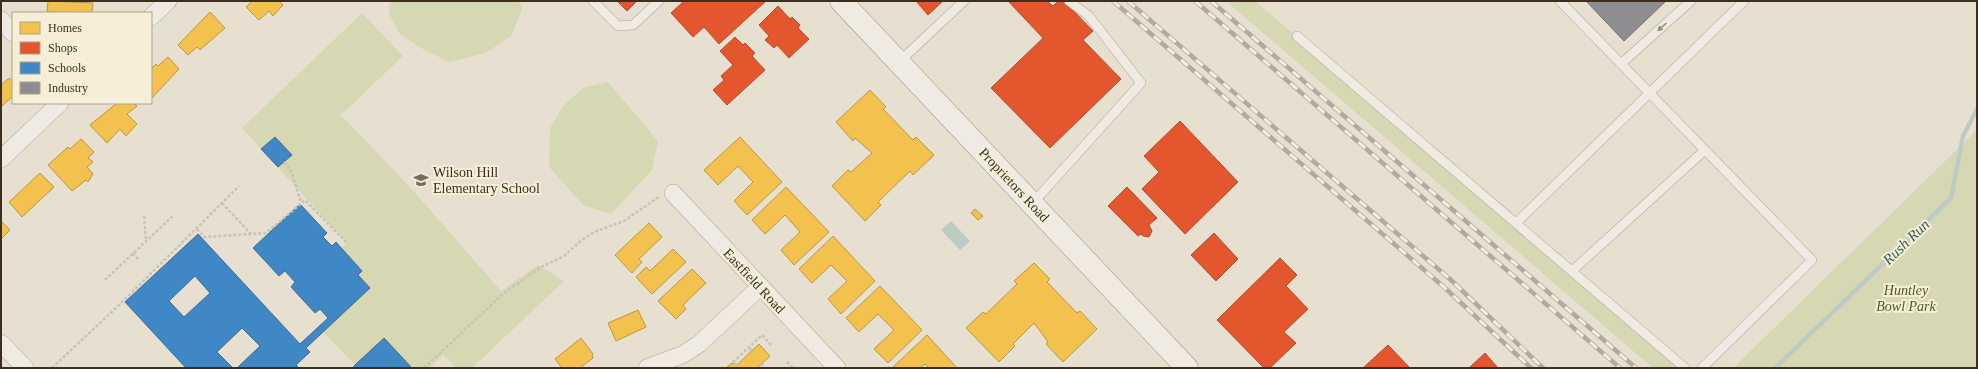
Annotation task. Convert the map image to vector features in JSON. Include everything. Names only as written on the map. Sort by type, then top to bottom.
[{"type":"street","points":[[152,16],[168,1]]},
{"type":"street","name":"Proprietors Road","points":[[841,1],[1187,368]]},
{"type":"street","points":[[1,20],[12,32]]},
{"type":"street","points":[[1,159],[59,104]]},
{"type":"street","name":"Eastfield Road","points":[[673,193],[837,368]]},
{"type":"street","points":[[647,368],[684,354],[699,344],[760,287]]},
{"type":"street","points":[[1,343],[25,368]]},
{"type":"lane","points":[[593,1],[618,26],[633,25],[659,1]]},
{"type":"lane","points":[[899,62],[964,1]]},
{"type":"lane","points":[[1032,204],[1140,83],[1089,16],[1069,1]]},
{"type":"lane","points":[[1560,1],[1812,260],[1702,368]]},
{"type":"lane","points":[[1623,62],[1692,1]]},
{"type":"lane","points":[[1516,223],[1744,1]]},
{"type":"lane","points":[[1297,36],[1685,368]]},
{"type":"lane","points":[[1572,271],[1705,150]]},
{"type":"path","points":[[284,162],[291,171],[301,202]]},
{"type":"path","points":[[52,368],[150,272],[197,229],[239,186]]},
{"type":"path","points":[[424,368],[504,293],[527,276],[564,256],[582,240],[594,232],[624,221],[669,190],[673,193]]},
{"type":"path","points":[[197,229],[204,237],[266,233],[305,200],[347,243]]},
{"type":"path","points":[[222,203],[250,234]]},
{"type":"path","points":[[105,280],[174,215]]},
{"type":"path","points":[[144,216],[146,241]]},
{"type":"path","points":[[133,253],[140,260]]},
{"type":"path","points":[[737,366],[734,362],[762,335],[771,345]]},
{"type":"path","points":[[749,348],[752,351]]},
{"type":"path","points":[[787,362],[793,368]]},
{"type":"green space","points":[[390,1],[517,1],[523,6],[512,35],[486,53],[449,62],[421,48],[400,34],[389,14]]},
{"type":"green space","points":[[1226,1],[1255,1],[1685,368],[1653,368]]},
{"type":"green space","points":[[362,13],[403,56],[341,115],[409,186],[501,291],[538,265],[564,281],[472,368],[456,368],[443,355],[430,368],[412,368],[384,338],[355,365],[323,332],[370,288],[358,275],[362,271],[341,248],[347,243],[242,128]]},
{"type":"green space","points":[[608,82],[658,141],[652,170],[611,214],[583,205],[549,167],[550,128],[563,106],[583,88]]},
{"type":"green space","name":"Huntley Bowl Park","points":[[1977,130],[1977,368],[1733,368]]},
{"type":"shaded area","points":[[951,221],[970,241],[960,250],[941,230]]},
{"type":"building: Homes","points":[[48,1],[93,3],[92,12],[47,12]]},
{"type":"building: Homes","points":[[252,1],[279,1],[283,5],[273,16],[269,11],[259,20],[246,7]]},
{"type":"building: Homes","points":[[210,12],[225,28],[200,50],[197,47],[188,55],[178,45]]},
{"type":"building: Homes","points":[[168,57],[179,69],[152,98],[152,68],[156,64],[158,66]]},
{"type":"building: Homes","points":[[9,78],[12,81],[12,97],[1,107],[1,85]]},
{"type":"building: Homes","points":[[870,90],[886,107],[883,109],[913,140],[916,137],[934,155],[913,175],[910,171],[878,202],[881,205],[865,221],[832,186],[848,170],[851,172],[872,153],[855,138],[853,141],[836,122]]},
{"type":"building: Homes","points":[[116,104],[135,104],[137,106],[127,114],[137,124],[126,136],[120,129],[107,143],[90,125]]},
{"type":"building: Homes","points":[[740,137],[782,182],[747,215],[734,201],[753,182],[738,166],[718,185],[704,170]]},
{"type":"building: Homes","points":[[81,139],[94,152],[88,158],[93,162],[87,167],[93,174],[88,182],[86,180],[72,191],[48,165],[68,147],[70,149]]},
{"type":"building: Homes","points":[[40,173],[54,187],[22,217],[9,202]]},
{"type":"building: Homes","points":[[786,187],[829,232],[794,265],[781,250],[800,232],[785,215],[765,234],[752,220]]},
{"type":"building: Homes","points":[[975,209],[983,216],[978,220],[971,213]]},
{"type":"building: Homes","points":[[1,221],[10,230],[1,239]]},
{"type":"building: Homes","points":[[649,223],[662,237],[639,259],[642,262],[632,273],[615,255]]},
{"type":"building: Homes","points":[[833,236],[875,281],[841,314],[828,299],[847,281],[831,265],[812,283],[799,269]]},
{"type":"building: Homes","points":[[673,249],[686,262],[652,294],[636,277],[646,267],[650,271]]},
{"type":"building: Homes","points":[[1034,263],[1050,279],[1047,282],[1077,313],[1080,311],[1097,329],[1063,362],[1046,344],[1048,342],[1034,323],[1013,344],[1015,346],[999,362],[966,328],[983,312],[986,314],[1017,284],[1014,281]]},
{"type":"building: Homes","points":[[692,269],[706,283],[683,305],[686,309],[676,319],[658,301]]},
{"type":"building: Homes","points":[[880,286],[922,330],[888,363],[874,349],[894,330],[878,314],[859,332],[846,318]]},
{"type":"building: Homes","points":[[638,310],[646,327],[616,341],[608,323]]},
{"type":"building: Homes","points":[[927,335],[957,368],[929,368],[925,364],[920,368],[892,368]]},
{"type":"building: Homes","points":[[581,338],[593,354],[593,358],[580,368],[562,368],[555,359]]},
{"type":"building: Homes","points":[[759,344],[770,356],[757,368],[726,368],[732,363],[737,365]]},
{"type":"building: Shops","points":[[617,1],[637,1],[627,11]]},
{"type":"building: Shops","points":[[684,1],[766,1],[719,44],[704,27],[693,37],[671,13]]},
{"type":"building: Shops","points":[[916,1],[943,1],[928,15]]},
{"type":"building: Shops","points":[[1008,1],[1047,1],[1053,6],[1058,1],[1064,1],[1093,31],[1083,40],[1121,79],[1050,148],[991,88],[1043,38]]},
{"type":"building: Shops","points":[[778,6],[790,19],[792,17],[800,25],[798,28],[809,39],[789,58],[777,45],[774,48],[765,40],[769,36],[759,25]]},
{"type":"building: Shops","points":[[735,37],[743,45],[745,43],[755,53],[752,56],[765,70],[727,105],[713,90],[724,80],[721,76],[733,65],[720,51]]},
{"type":"building: Shops","points":[[1180,121],[1238,182],[1185,234],[1142,189],[1159,172],[1144,156]]},
{"type":"building: Shops","points":[[1127,187],[1157,218],[1149,225],[1152,231],[1149,237],[1141,234],[1138,236],[1108,206]]},
{"type":"building: Shops","points":[[1214,233],[1238,259],[1216,281],[1191,255]]},
{"type":"building: Shops","points":[[1280,258],[1297,275],[1286,286],[1308,309],[1284,332],[1296,343],[1270,368],[1264,368],[1217,320]]},
{"type":"building: Shops","points":[[1388,345],[1410,368],[1363,368]]},
{"type":"building: Shops","points":[[1485,353],[1498,368],[1469,368]]},
{"type":"building: Schools","points":[[275,137],[292,155],[278,167],[261,149]]},
{"type":"building: Schools","points":[[300,204],[327,233],[323,237],[332,246],[336,242],[362,271],[358,275],[370,288],[306,348],[310,352],[296,365],[299,368],[237,368],[260,346],[242,328],[217,352],[233,368],[186,368],[125,302],[198,234],[300,344],[328,318],[320,309],[315,313],[291,287],[295,282],[285,271],[279,276],[253,248]],"holes":[[[195,276],[210,293],[184,317],[169,301]]]},
{"type":"building: Schools","points":[[384,338],[412,368],[352,368],[355,365]]},
{"type":"building: Industry","points":[[1586,1],[1666,1],[1624,41]]},
{"type":"waterway","name":"Rush Run","points":[[1775,368],[1951,198],[1963,136],[1977,109]]},
{"type":"railway","points":[[1113,1],[1445,288],[1531,368]]},
{"type":"railway","points":[[1128,1],[1451,280],[1543,368]]},
{"type":"railway","points":[[1195,1],[1620,368]]},
{"type":"railway","points":[[1211,1],[1636,368]]},
{"type":"place","name":"Wilson Hill Elementary School","points":[[421,180]]}]
